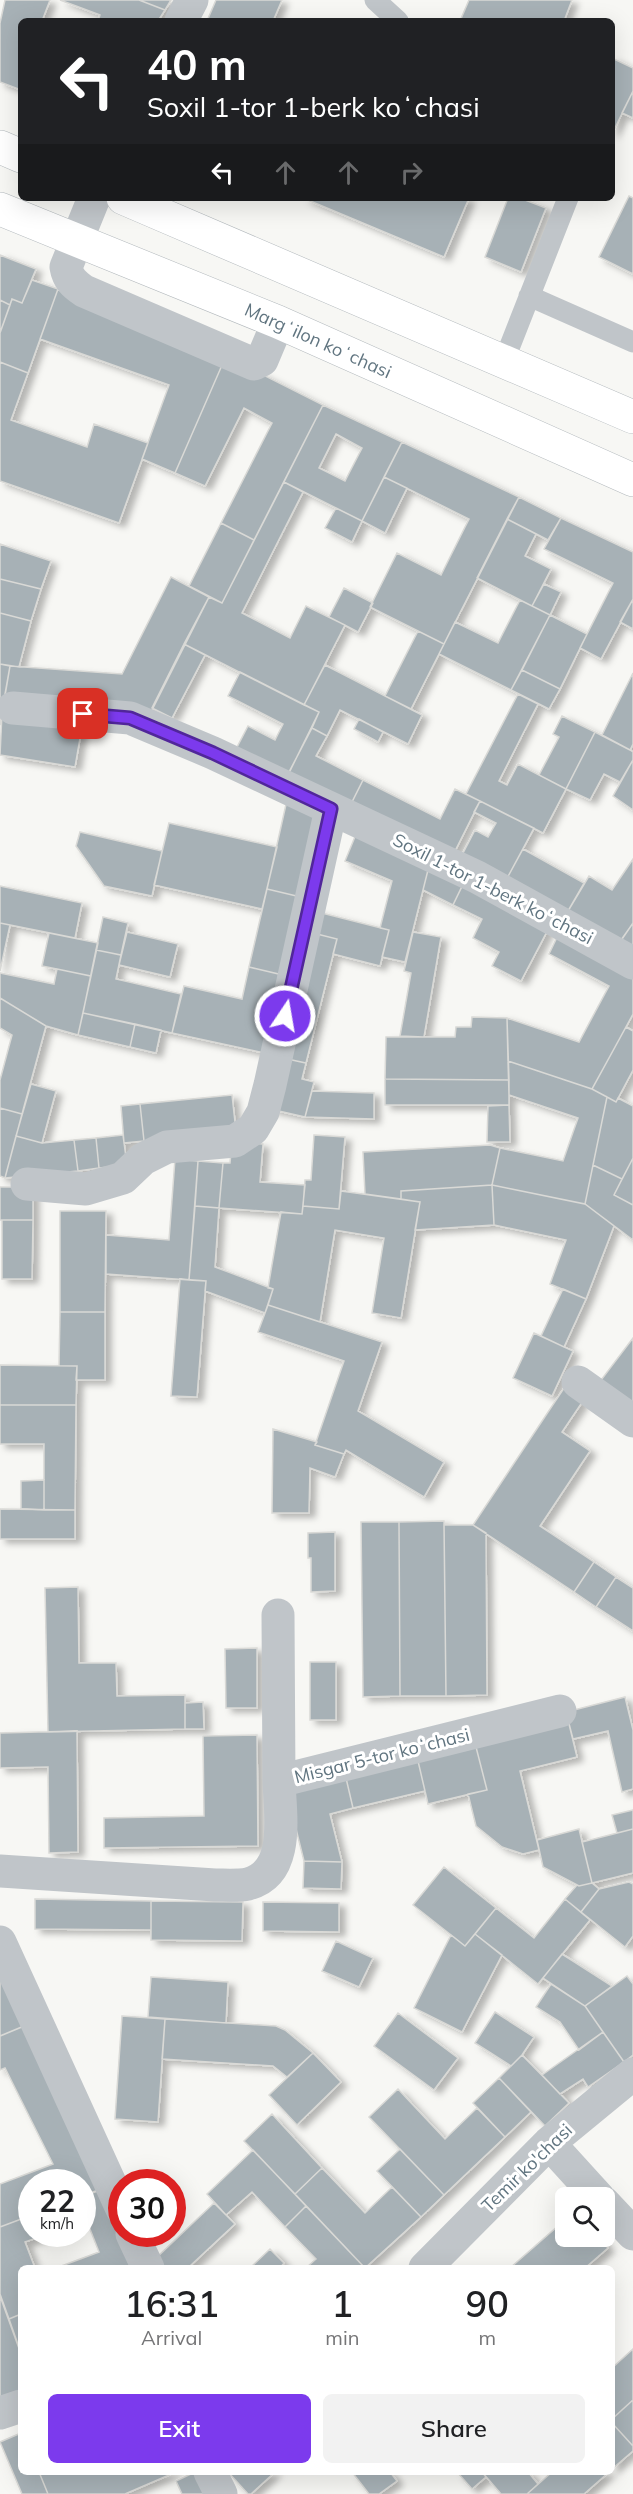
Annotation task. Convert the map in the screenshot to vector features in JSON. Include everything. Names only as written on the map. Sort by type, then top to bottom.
[{"type":"main road","points":[[0,147],[18,155]]},
{"type":"main road","points":[[130,201],[633,417]]},
{"type":"main road","name":"Margʻilon koʻchasi","points":[[0,209],[278,322],[633,480]]},
{"type":"street","points":[[183,18],[192,0]]},
{"type":"street","points":[[93,201],[66,267],[73,284],[84,291],[254,364],[262,360],[278,322]]},
{"type":"street","name":"Soxil 1-tor 1-berk koʻchasi","points":[[13,708],[130,718],[213,753],[477,877],[633,963]]},
{"type":"street","points":[[27,1184],[86,1189],[123,1178],[143,1159],[167,1148],[235,1141],[253,1129],[263,1112],[270,1085],[331,809]]},
{"type":"street","points":[[578,1383],[633,1421]]},
{"type":"street","points":[[278,1615],[279,1781]]},
{"type":"street","name":"Misgar 5-tor koʻchasi","points":[[0,1871],[215,1885],[247,1884],[263,1877],[276,1862],[280,1844],[279,1781],[560,1711]]},
{"type":"street","points":[[0,1942],[108,2178]]},
{"type":"street","name":"Temir ko'chasi","points":[[428,2265],[549,2144],[633,2074]]},
{"type":"street","points":[[549,2144],[589,2187]]},
{"type":"street","points":[[615,2215],[633,2234]]},
{"type":"street","points":[[138,2247],[147,2265]]},
{"type":"street","points":[[0,2413],[18,2407]]},
{"type":"street","points":[[212,2475],[221,2494]]},
{"type":"lane","points":[[375,0],[395,18]]},
{"type":"lane","points":[[504,362],[567,201]]},
{"type":"lane","points":[[529,296],[633,342]]},
{"type":"building","points":[[5,0],[50,0],[43,18],[18,18],[18,89],[0,82],[0,23]]},
{"type":"building","points":[[60,0],[139,0],[165,10],[160,18],[99,18],[100,15]]},
{"type":"building","points":[[139,0],[171,0],[165,10]]},
{"type":"building","points":[[216,0],[282,0],[274,18],[208,18]]},
{"type":"building","points":[[469,0],[572,0],[565,18],[461,18]]},
{"type":"building","points":[[615,59],[633,68],[633,91],[615,128]]},
{"type":"building","points":[[633,91],[633,118],[622,113]]},
{"type":"building","points":[[629,196],[633,198],[633,274],[599,257]]},
{"type":"building","points":[[310,201],[468,201],[444,257]]},
{"type":"building","points":[[507,201],[528,201],[546,208],[521,272],[485,257]]},
{"type":"building","points":[[0,255],[36,269],[22,303],[12,299],[10,305],[0,300]]},
{"type":"building","points":[[32,280],[58,289],[28,373],[0,362],[0,333],[12,299],[22,303]]},
{"type":"building","points":[[58,289],[226,356],[175,473],[142,459],[169,385],[40,339]]},
{"type":"building","points":[[0,300],[10,305],[0,333]]},
{"type":"building","points":[[226,356],[323,405],[254,540],[221,523],[272,423],[244,408],[205,486],[175,473]]},
{"type":"building","points":[[0,362],[28,373],[11,420],[87,447],[94,424],[148,443],[119,523],[0,481]]},
{"type":"building","points":[[323,405],[402,442],[362,521],[284,482]],"holes":[[[336,434],[362,448],[345,481],[319,468]]]},
{"type":"building","points":[[402,442],[519,497],[444,644],[370,607],[397,553],[441,575],[469,519],[384,477]]},
{"type":"building","points":[[384,477],[407,488],[385,533],[362,521]]},
{"type":"building","points":[[284,482],[303,492],[242,613],[290,638],[306,606],[345,625],[304,705],[184,644],[209,597],[222,603]]},
{"type":"building","points":[[519,497],[561,518],[548,540],[507,519]]},
{"type":"building","points":[[336,508],[362,521],[352,542],[325,528]]},
{"type":"building","points":[[561,518],[633,552],[633,599],[601,659],[580,648],[613,583],[544,549]]},
{"type":"building","points":[[507,519],[536,534],[525,556],[551,569],[532,606],[477,578]]},
{"type":"building","points":[[221,523],[254,540],[222,603],[189,586]]},
{"type":"building","points":[[0,544],[51,561],[41,589],[0,579]]},
{"type":"building","points":[[171,577],[209,597],[149,716],[5,694],[10,666],[122,674]]},
{"type":"building","points":[[0,579],[41,589],[31,621],[0,613]]},
{"type":"building","points":[[544,584],[561,592],[550,615],[532,606]]},
{"type":"building","points":[[344,588],[373,603],[358,632],[329,617]]},
{"type":"building","points":[[633,599],[633,629],[620,622]]},
{"type":"building","points":[[520,600],[550,615],[511,690],[439,654],[455,622],[498,643]]},
{"type":"building","points":[[0,613],[31,621],[19,667],[0,664]]},
{"type":"building","points":[[550,615],[587,634],[560,689],[522,670]]},
{"type":"building","points":[[418,631],[444,644],[411,709],[385,696]]},
{"type":"building","points":[[184,644],[205,655],[172,718],[152,708]]},
{"type":"building","points":[[0,664],[10,666],[0,725]]},
{"type":"building","points":[[325,665],[422,715],[408,744],[340,710],[327,736],[312,728],[319,712],[304,705]]},
{"type":"building","points":[[522,670],[560,689],[549,709],[511,690]]},
{"type":"building","points":[[240,672],[319,712],[286,779],[234,753],[248,726],[275,740],[283,724],[228,696]]},
{"type":"building","points":[[633,673],[633,744],[630,750],[602,735]]},
{"type":"building","points":[[518,694],[538,704],[499,781],[507,785],[518,764],[566,789],[543,833],[466,794]]},
{"type":"building","points":[[2,713],[82,727],[75,767],[0,755]]},
{"type":"building","points":[[562,716],[595,732],[566,789],[539,775],[559,737],[553,734]]},
{"type":"building","points":[[359,719],[383,732],[378,742],[354,729]]},
{"type":"building","points":[[312,728],[327,736],[316,756],[363,780],[350,806],[288,774]]},
{"type":"building","points":[[595,732],[633,752],[633,760],[620,782],[604,774],[590,800],[566,789]]},
{"type":"building","points":[[633,760],[633,810],[613,796]]},
{"type":"building","points":[[363,780],[440,819],[455,789],[480,801],[452,857],[350,806]]},
{"type":"building","points":[[287,800],[325,809],[305,898],[267,889]]},
{"type":"building","points":[[480,801],[534,828],[505,882],[461,857],[475,830],[488,837],[496,823],[474,812]]},
{"type":"building","points":[[169,823],[277,847],[262,909],[154,885]]},
{"type":"building","points":[[359,827],[431,858],[405,962],[382,957],[389,930],[380,928],[392,881],[345,861]]},
{"type":"building","points":[[80,832],[162,851],[152,896],[104,886],[76,846]]},
{"type":"building","points":[[523,849],[584,883],[565,916],[505,882]]},
{"type":"building","points":[[431,858],[467,876],[453,905],[423,890]]},
{"type":"building","points":[[633,859],[633,923],[618,945],[565,916],[589,876],[612,890]]},
{"type":"building","points":[[467,876],[553,920],[521,981],[492,966],[499,952],[473,938],[482,919],[453,905]]},
{"type":"building","points":[[0,886],[82,903],[75,938],[0,923]]},
{"type":"building","points":[[267,889],[305,898],[287,976],[249,967]]},
{"type":"building","points":[[314,911],[389,930],[380,966],[333,954],[337,939],[309,932]]},
{"type":"building","points":[[103,917],[128,923],[121,955],[96,950]]},
{"type":"building","points":[[0,923],[10,925],[0,971]]},
{"type":"building","points":[[633,923],[633,948],[621,940]]},
{"type":"building","points":[[560,931],[633,970],[633,1014],[592,1089],[508,1061],[507,1018],[579,1042],[609,986],[549,954]]},
{"type":"building","points":[[127,932],[178,944],[170,977],[119,965]]},
{"type":"building","points":[[309,932],[337,939],[306,1063],[278,1057]]},
{"type":"building","points":[[413,932],[441,937],[424,1037],[400,1036],[411,973],[404,971]]},
{"type":"building","points":[[49,933],[98,943],[91,976],[42,966]]},
{"type":"building","points":[[96,950],[121,955],[116,979],[181,994],[172,1033],[83,1013]]},
{"type":"building","points":[[249,967],[287,976],[269,1054],[172,1033],[184,986],[242,999]]},
{"type":"building","points":[[57,969],[91,976],[78,1035],[46,1026],[0,998],[0,973],[54,984]]},
{"type":"building","points":[[0,998],[46,1026],[22,1114],[0,1108],[0,1080],[12,1035],[0,1028]]},
{"type":"building","points":[[83,1013],[135,1024],[130,1047],[78,1035]]},
{"type":"building","points":[[472,1017],[507,1018],[509,1080],[385,1079],[386,1037],[455,1037],[456,1027],[471,1027]]},
{"type":"building","points":[[135,1024],[161,1030],[156,1053],[130,1047]]},
{"type":"building","points":[[626,1027],[633,1031],[633,1070],[616,1102],[592,1089]]},
{"type":"building","points":[[283,1058],[306,1063],[302,1079],[314,1082],[305,1117],[270,1109]]},
{"type":"building","points":[[508,1061],[592,1089],[607,1097],[585,1204],[492,1185],[500,1148],[563,1161],[578,1118],[509,1095]]},
{"type":"building","points":[[385,1079],[509,1080],[509,1105],[385,1105]]},
{"type":"building","points":[[31,1084],[56,1091],[42,1143],[16,1136]]},
{"type":"building","points":[[312,1091],[374,1093],[374,1119],[305,1117]]},
{"type":"building","points":[[232,1095],[236,1131],[144,1141],[140,1104]]},
{"type":"building","points":[[607,1097],[616,1102],[618,1098],[633,1106],[633,1158],[622,1179],[593,1165]]},
{"type":"building","points":[[140,1104],[144,1141],[124,1143],[121,1106]]},
{"type":"building","points":[[509,1105],[510,1142],[487,1142],[488,1106]]},
{"type":"building","points":[[0,1108],[22,1114],[5,1178],[0,1176]]},
{"type":"building","points":[[123,1135],[127,1165],[99,1168],[96,1138]]},
{"type":"building","points":[[314,1135],[345,1137],[339,1209],[303,1206],[305,1180],[311,1180]]},
{"type":"building","points":[[16,1136],[42,1143],[74,1140],[78,1171],[5,1178]]},
{"type":"building","points":[[96,1138],[99,1168],[78,1171],[74,1140]]},
{"type":"building","points":[[232,1141],[263,1144],[260,1182],[305,1185],[302,1214],[219,1208],[223,1163],[230,1163]]},
{"type":"building","points":[[490,1145],[500,1148],[492,1185],[401,1191],[401,1199],[365,1194],[363,1152]]},
{"type":"building","points":[[633,1158],[633,1205],[614,1195]]},
{"type":"building","points":[[175,1159],[198,1161],[189,1280],[106,1274],[106,1235],[169,1240]]},
{"type":"building","points":[[198,1161],[223,1163],[219,1208],[195,1206]]},
{"type":"building","points":[[593,1165],[622,1179],[614,1195],[633,1205],[633,1240],[585,1204]]},
{"type":"building","points":[[492,1185],[585,1204],[614,1226],[586,1299],[550,1284],[566,1240],[494,1225]]},
{"type":"building","points":[[492,1185],[494,1225],[415,1230],[420,1202],[401,1199],[401,1191]]},
{"type":"building","points":[[0,1187],[33,1187],[33,1220],[0,1220]]},
{"type":"building","points":[[341,1191],[420,1202],[401,1318],[372,1313],[384,1238],[335,1230],[320,1322],[268,1305],[273,1289],[268,1288],[281,1212],[302,1214],[303,1206],[339,1209]]},
{"type":"building","points":[[195,1206],[219,1208],[215,1267],[273,1289],[265,1313],[205,1291],[206,1281],[189,1280]]},
{"type":"building","points":[[60,1211],[106,1211],[105,1312],[60,1312]]},
{"type":"building","points":[[2,1220],[33,1220],[32,1279],[2,1279]]},
{"type":"building","points":[[180,1279],[206,1281],[197,1397],[171,1396]]},
{"type":"building","points":[[563,1289],[586,1299],[564,1347],[541,1336]]},
{"type":"building","points":[[268,1305],[382,1342],[358,1411],[444,1462],[424,1497],[346,1450],[344,1454],[315,1445],[344,1361],[258,1332]]},
{"type":"building","points":[[60,1312],[105,1312],[105,1380],[76,1380],[77,1366],[59,1366]]},
{"type":"building","points":[[534,1333],[573,1351],[552,1396],[513,1378]]},
{"type":"building","points":[[633,1338],[633,1410],[598,1384]]},
{"type":"building","points":[[0,1365],[77,1366],[76,1405],[0,1405]]},
{"type":"building","points":[[564,1388],[583,1401],[562,1432],[590,1451],[540,1526],[594,1562],[574,1592],[473,1525]]},
{"type":"building","points":[[0,1405],[76,1405],[75,1510],[44,1510],[44,1444],[0,1444]]},
{"type":"building","points":[[273,1429],[317,1442],[315,1445],[344,1454],[335,1477],[310,1468],[309,1513],[272,1513]]},
{"type":"building","points":[[44,1480],[44,1510],[21,1509],[21,1481]]},
{"type":"building","points":[[0,1509],[75,1510],[75,1539],[0,1539]]},
{"type":"building","points":[[444,1521],[446,1696],[400,1696],[399,1522]]},
{"type":"building","points":[[361,1522],[399,1522],[400,1696],[363,1697]]},
{"type":"building","points":[[444,1525],[473,1525],[486,1533],[487,1695],[446,1696]]},
{"type":"building","points":[[335,1532],[335,1591],[311,1592],[308,1533]]},
{"type":"building","points":[[594,1562],[616,1577],[596,1607],[574,1592]]},
{"type":"building","points":[[616,1577],[633,1588],[633,1631],[596,1607]]},
{"type":"building","points":[[78,1587],[79,1663],[116,1663],[117,1696],[185,1695],[185,1729],[48,1732],[45,1588]]},
{"type":"building","points":[[257,1648],[257,1708],[226,1708],[225,1649]]},
{"type":"building","points":[[310,1662],[336,1662],[336,1720],[310,1720]]},
{"type":"building","points":[[625,1697],[633,1730],[633,1789],[622,1792],[608,1731],[573,1739],[566,1712]]},
{"type":"building","points":[[203,1702],[204,1729],[185,1729],[185,1703]]},
{"type":"building","points":[[569,1724],[577,1757],[520,1771],[539,1850],[523,1854],[502,1847],[476,1826],[468,1794],[487,1790],[476,1747]]},
{"type":"building","points":[[77,1731],[78,1852],[49,1853],[48,1767],[0,1768],[0,1733]]},
{"type":"building","points":[[257,1735],[258,1846],[104,1848],[104,1818],[204,1816],[203,1736]]},
{"type":"building","points":[[476,1747],[487,1790],[428,1804],[418,1761]]},
{"type":"building","points":[[418,1761],[425,1791],[353,1808],[346,1778]]},
{"type":"building","points":[[346,1778],[353,1808],[330,1814],[342,1862],[304,1861],[287,1793]]},
{"type":"building","points":[[633,1810],[633,1829],[617,1833],[612,1815]]},
{"type":"building","points":[[579,1829],[592,1883],[579,1886],[543,1867],[537,1840]]},
{"type":"building","points":[[633,1829],[633,1873],[592,1883],[582,1842]]},
{"type":"building","points":[[304,1861],[342,1862],[341,1889],[303,1888]]},
{"type":"building","points":[[444,1867],[496,1908],[465,1946],[413,1905]]},
{"type":"building","points":[[629,1882],[633,1884],[633,1936],[625,1947],[581,1912],[599,1889]]},
{"type":"building","points":[[592,1883],[599,1889],[581,1912],[565,1899],[577,1885]]},
{"type":"building","points":[[35,1899],[151,1901],[151,1930],[35,1929]]},
{"type":"building","points":[[565,1899],[590,1920],[538,1984],[475,1934],[496,1908],[534,1938]]},
{"type":"building","points":[[151,1901],[243,1902],[242,1941],[151,1940]]},
{"type":"building","points":[[263,1902],[339,1903],[339,1932],[263,1931]]},
{"type":"building","points":[[475,1934],[502,1955],[462,2032],[414,2008],[451,1935],[465,1946]]},
{"type":"building","points":[[336,1941],[373,1958],[359,1987],[322,1971]]},
{"type":"building","points":[[562,1954],[612,1986],[585,2006],[543,1978]]},
{"type":"building","points":[[627,1976],[633,1984],[633,2055],[624,2062],[585,2006]]},
{"type":"building","points":[[151,1977],[228,1982],[226,2023],[148,2017]]},
{"type":"building","points":[[0,1978],[24,2026],[0,2036]]},
{"type":"building","points":[[551,1984],[585,2006],[603,2032],[579,2050],[560,2022],[536,2007]]},
{"type":"building","points":[[495,2012],[534,2037],[511,2066],[475,2043]]},
{"type":"building","points":[[398,2013],[458,2058],[434,2090],[374,2046]]},
{"type":"building","points":[[122,2016],[165,2019],[158,2122],[115,2119]]},
{"type":"building","points":[[165,2019],[276,2026],[285,2030],[313,2053],[287,2077],[273,2066],[162,2059]]},
{"type":"building","points":[[24,2026],[95,2169],[40,2169],[53,2164],[5,2068],[0,2070],[0,2036]]},
{"type":"building","points":[[603,2032],[624,2062],[588,2087],[583,2079],[560,2094],[542,2075]]},
{"type":"building","points":[[313,2053],[341,2082],[297,2125],[269,2095]]},
{"type":"building","points":[[522,2055],[569,2103],[545,2126],[499,2078]]},
{"type":"building","points":[[499,2078],[531,2112],[505,2137],[473,2103]]},
{"type":"building","points":[[398,2089],[445,2139],[477,2108],[505,2137],[444,2195],[369,2117]]},
{"type":"building","points":[[272,2114],[322,2168],[295,2194],[244,2141]]},
{"type":"building","points":[[400,2149],[444,2195],[421,2217],[377,2171]]},
{"type":"building","points":[[253,2150],[306,2206],[285,2227],[252,2192],[226,2215],[207,2194]]},
{"type":"building","points":[[322,2168],[365,2213],[392,2187],[421,2217],[368,2265],[362,2265],[295,2194]]},
{"type":"building","points":[[96,2172],[104,2188],[96,2191]]},
{"type":"building","points":[[18,2177],[18,2220],[0,2227],[0,2184]]},
{"type":"building","points":[[98,2191],[108,2212],[108,2247],[124,2247],[133,2265],[64,2265],[99,2252],[96,2244],[96,2192]]},
{"type":"building","points":[[214,2203],[235,2224],[191,2265],[155,2265],[153,2261],[168,2247],[186,2247],[186,2230]]},
{"type":"building","points":[[306,2206],[362,2265],[309,2265],[316,2259],[285,2227]]},
{"type":"building","points":[[18,2220],[18,2247],[27,2247],[34,2265],[18,2265],[18,2315],[9,2319],[0,2294],[0,2227]]},
{"type":"building","points":[[555,2229],[555,2247],[607,2247],[588,2265],[513,2265]]},
{"type":"building","points":[[270,2249],[284,2263],[282,2265],[253,2265]]},
{"type":"building","points":[[0,2296],[18,2346],[18,2397],[0,2404]]},
{"type":"building","points":[[18,2315],[18,2344],[9,2319]]},
{"type":"building","points":[[633,2349],[633,2400],[615,2416],[615,2365]]},
{"type":"building","points":[[633,2400],[633,2446],[615,2426],[615,2416]]},
{"type":"building","points":[[615,2426],[633,2446],[633,2451],[615,2466]]},
{"type":"building","points":[[18,2434],[18,2475],[40,2475],[48,2494],[22,2494],[0,2442]]},
{"type":"building","points":[[40,2475],[169,2475],[125,2494],[48,2494]]},
{"type":"building","points":[[189,2475],[198,2475],[215,2494],[182,2494],[176,2481]]},
{"type":"building","points":[[231,2475],[272,2475],[251,2494],[248,2494]]},
{"type":"building","points":[[354,2475],[392,2475],[397,2481],[379,2494],[369,2494]]},
{"type":"building","points":[[460,2475],[484,2475],[486,2477],[472,2489]]},
{"type":"building","points":[[485,2475],[530,2475],[538,2484],[527,2494],[501,2494]]},
{"type":"building","points":[[549,2475],[606,2475],[584,2494],[527,2494]]},
{"type":"route","points":[[83,714],[130,718],[213,753],[331,809],[285,1016]]}]
